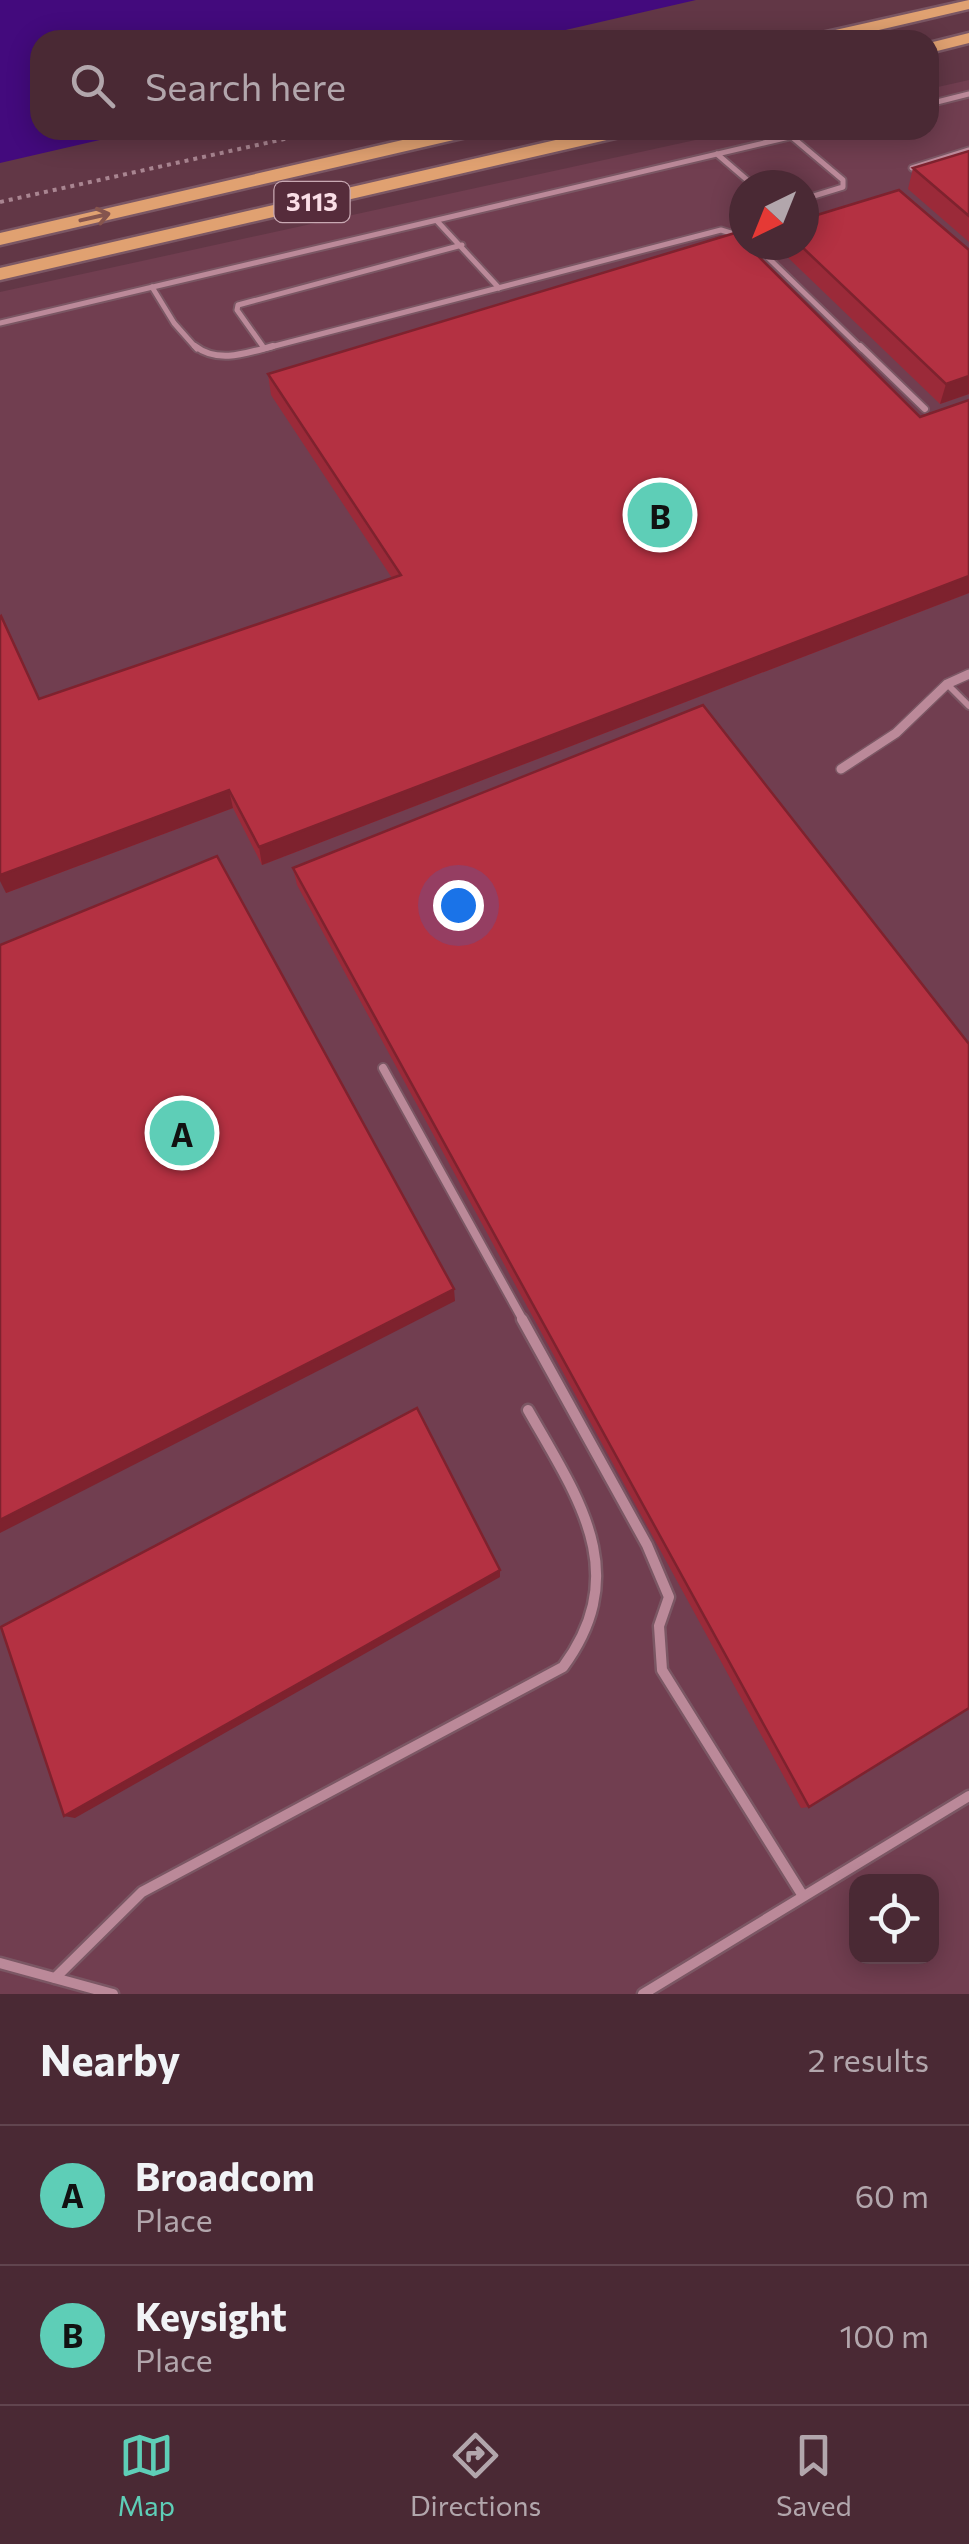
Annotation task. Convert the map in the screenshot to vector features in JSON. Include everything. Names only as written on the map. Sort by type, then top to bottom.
[{"type":"highway","points":[[856,30],[969,4]]},
{"type":"highway","points":[[915,30],[969,18]]},
{"type":"highway","points":[[939,46],[969,38]]},
{"type":"highway","points":[[939,57],[969,50]]},
{"type":"highway","name":"3113","points":[[0,220],[355,140]]},
{"type":"highway","name":"3113","points":[[0,238],[426,140]]},
{"type":"highway","name":"3113","points":[[0,261],[526,140]]},
{"type":"highway","name":"3113","points":[[0,274],[581,140]]},
{"type":"street","points":[[841,769],[896,732],[946,684],[969,674]]},
{"type":"lane","points":[[939,102],[969,94]]},
{"type":"lane","points":[[0,323],[775,140]]},
{"type":"lane","points":[[797,140],[843,180],[843,187],[819,194]]},
{"type":"lane","points":[[912,168],[969,150]]},
{"type":"lane","points":[[717,154],[736,170]]},
{"type":"lane","points":[[437,221],[499,288]]},
{"type":"lane","points":[[152,287],[174,324],[199,351],[231,357],[720,230],[729,233]]},
{"type":"lane","points":[[264,348],[237,310],[238,305],[462,245]]},
{"type":"lane","points":[[771,260],[925,409]]},
{"type":"lane","points":[[946,684],[969,706]]},
{"type":"lane","points":[[383,1068],[646,1545],[668,1597],[659,1626],[662,1670],[803,1896]]},
{"type":"lane","points":[[55,1978],[142,1892],[563,1667],[585,1635],[598,1596],[590,1524],[528,1410]]},
{"type":"lane","points":[[643,1994],[969,1796]]},
{"type":"lane","points":[[0,1963],[113,1994]]},
{"type":"path","points":[[0,202],[279,140]]},
{"type":"shaded area","points":[[0,0],[696,0],[566,30],[30,30],[30,140],[100,140],[0,163]]},
{"type":"shaded area","points":[[969,80],[969,1994],[0,1994],[0,292],[695,140],[939,140],[939,87]]},
{"type":"building","points":[[969,151],[969,216],[913,168]]},
{"type":"building","points":[[899,190],[969,250],[969,376],[946,384],[816,260],[819,260],[819,214]]},
{"type":"building","points":[[729,235],[729,260],[762,260],[920,417],[969,400],[969,576],[259,847],[229,790],[0,875],[1,616],[39,699],[401,575],[268,374]]},
{"type":"building","points":[[703,705],[969,1044],[969,1708],[809,1807],[293,868]]},
{"type":"building","points":[[217,856],[454,1289],[0,1520],[0,945]]},
{"type":"building","points":[[417,1408],[500,1570],[64,1816],[1,1627]]},
{"type":"place","name":"Keysight","points":[[660,515]]},
{"type":"place","name":"Broadcom","points":[[182,1133]]}]
